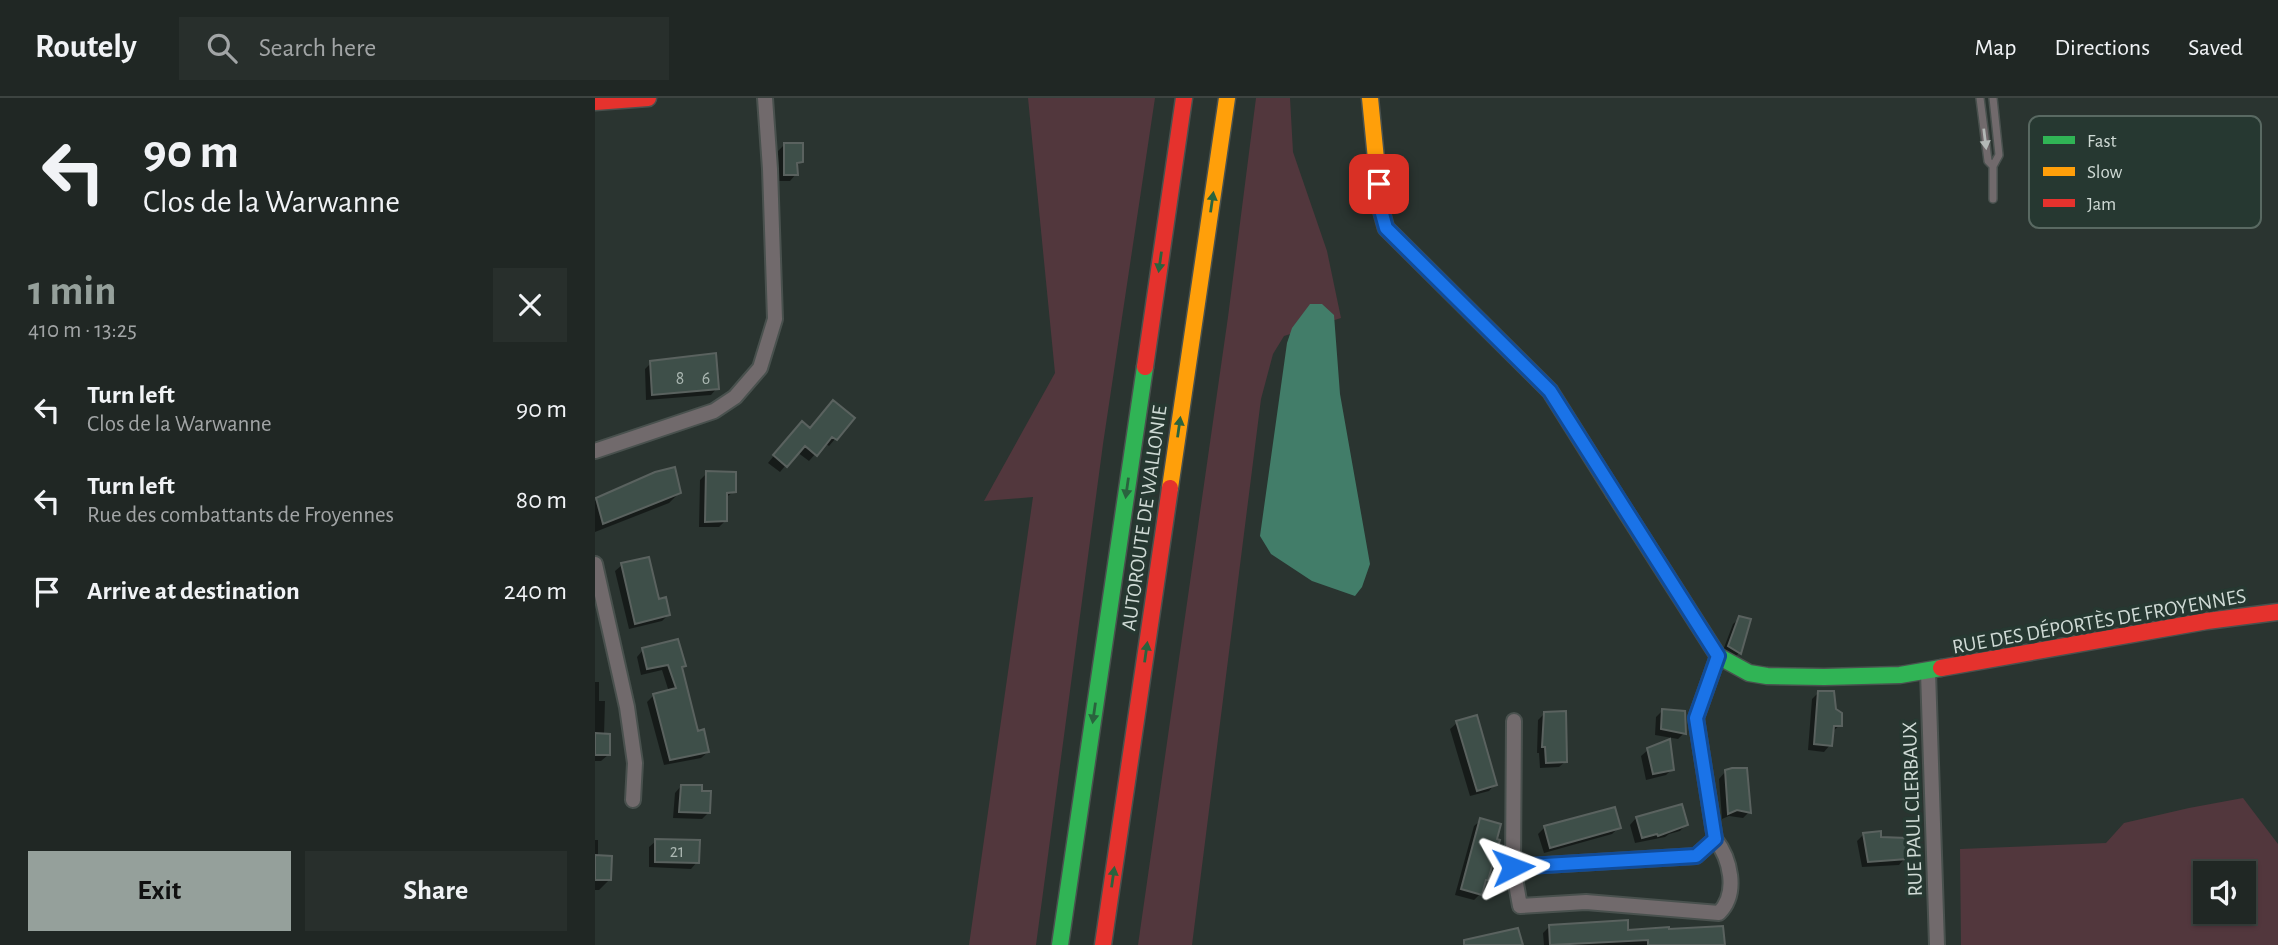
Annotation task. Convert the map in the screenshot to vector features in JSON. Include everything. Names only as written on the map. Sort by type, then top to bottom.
[{"type":"main road","points":[[595,102],[648,98]]},
{"type":"main road","name":"AUTOROUTE DE WALLONIE","points":[[1060,945],[1184,98]]},
{"type":"main road","name":"AUTOROUTE DE WALLONIE","points":[[1103,945],[1227,98]]},
{"type":"main road","points":[[1370,98],[1381,210],[1386,228],[1550,391],[1718,656]]},
{"type":"main road","name":"RUE DES DÉPORTÈS DE FROYENNES","points":[[1718,656],[1749,673],[1776,676],[1900,675],[2207,621],[2278,612]]},
{"type":"street","points":[[595,451],[714,411],[735,397],[759,368],[775,319],[765,98]]},
{"type":"street","points":[[595,564],[627,707],[635,763],[633,800]]},
{"type":"street","points":[[1514,721],[1513,867],[1520,906],[1585,902],[1719,913],[1726,906],[1730,870],[1723,849],[1715,839],[1696,718],[1718,656]]},
{"type":"street","name":"RUE PAUL CLERBAUX","points":[[1928,672],[1937,945]]},
{"type":"street","points":[[1513,867],[1696,856],[1715,839]]},
{"type":"lane","points":[[1980,98],[1988,161],[1993,166]]},
{"type":"lane","points":[[1993,98],[1999,155],[1993,166],[1993,199]]},
{"type":"shaded area","points":[[1028,98],[1155,98],[1103,444],[1036,945],[969,945],[1033,497],[984,501],[1055,373]]},
{"type":"shaded area","points":[[1256,98],[1290,98],[1293,152],[1327,251],[1341,318],[1284,336],[1273,354],[1261,399],[1192,945],[1138,945],[1228,317]]},
{"type":"shaded area","points":[[1310,304],[1322,304],[1334,315],[1340,394],[1370,564],[1362,587],[1355,596],[1312,581],[1271,554],[1260,536],[1287,343],[1292,328]]},
{"type":"shaded area","points":[[2243,798],[2278,844],[2278,945],[1961,945],[1960,849],[2106,843],[2124,823]]},
{"type":"building","points":[[784,143],[803,143],[803,162],[797,163],[798,175],[784,175]]},
{"type":"building","points":[[716,353],[719,389],[652,395],[650,361]]},
{"type":"building","points":[[833,400],[855,418],[837,440],[832,437],[817,456],[805,446],[787,467],[773,455],[802,421],[810,428]]},
{"type":"building","points":[[675,467],[681,493],[603,524],[596,498],[655,472]]},
{"type":"building","points":[[706,471],[736,472],[736,492],[727,493],[727,521],[705,522]]},
{"type":"building","points":[[649,557],[659,599],[666,597],[670,615],[635,624],[621,563]]},
{"type":"building","points":[[1739,616],[1751,619],[1741,654],[1728,646]]},
{"type":"building","points":[[678,639],[698,731],[704,729],[709,752],[670,760],[653,694],[676,688],[668,665],[647,669],[642,648]]},
{"type":"building","points":[[1818,691],[1834,691],[1836,709],[1842,713],[1842,726],[1834,726],[1832,746],[1814,744]]},
{"type":"building","points":[[1662,709],[1685,711],[1686,734],[1661,729]]},
{"type":"building","points":[[1566,711],[1567,762],[1546,763],[1545,747],[1542,747],[1544,712]]},
{"type":"building","points":[[1477,715],[1497,785],[1477,791],[1456,721]]},
{"type":"building","points":[[595,733],[610,734],[610,755],[595,755]]},
{"type":"building","points":[[1670,739],[1674,770],[1653,774],[1647,748]]},
{"type":"building","points":[[1747,768],[1751,813],[1737,810],[1728,814],[1725,770]]},
{"type":"building","points":[[681,785],[702,785],[702,791],[711,791],[710,813],[679,812]]},
{"type":"building","points":[[1682,804],[1688,825],[1658,836],[1657,834],[1642,838],[1636,817]]},
{"type":"building","points":[[1615,807],[1621,828],[1550,848],[1544,826]]},
{"type":"building","points":[[1480,818],[1501,824],[1497,839],[1500,840],[1482,895],[1461,889]]},
{"type":"building","points":[[1881,831],[1881,837],[1907,838],[1907,859],[1868,862],[1863,833]]},
{"type":"building","points":[[655,839],[700,840],[699,863],[655,862]]},
{"type":"building","points":[[595,855],[612,856],[611,880],[595,880]]},
{"type":"building","points":[[1628,920],[1628,930],[1723,926],[1725,945],[1648,945],[1648,940],[1550,945],[1549,925]]},
{"type":"building","points":[[1518,928],[1523,945],[1464,945],[1464,940]]},
{"type":"traffic: fast","points":[[1060,945],[1145,367]]},
{"type":"traffic: fast","points":[[1614,493],[1718,656],[1749,673],[1824,677],[1900,675],[1941,668]]},
{"type":"traffic: slow","points":[[1170,488],[1227,98]]},
{"type":"traffic: slow","points":[[1370,98],[1381,210],[1386,228],[1550,391],[1614,493]]},
{"type":"traffic: jam","points":[[595,102],[648,98]]},
{"type":"traffic: jam","points":[[1145,367],[1184,98]]},
{"type":"traffic: jam","points":[[1103,945],[1170,488]]},
{"type":"traffic: jam","points":[[1941,668],[2207,621],[2278,612]]},
{"type":"route","points":[[1379,184],[1381,210],[1386,228],[1550,391],[1718,656],[1696,718],[1715,839],[1696,856],[1513,867]]}]
